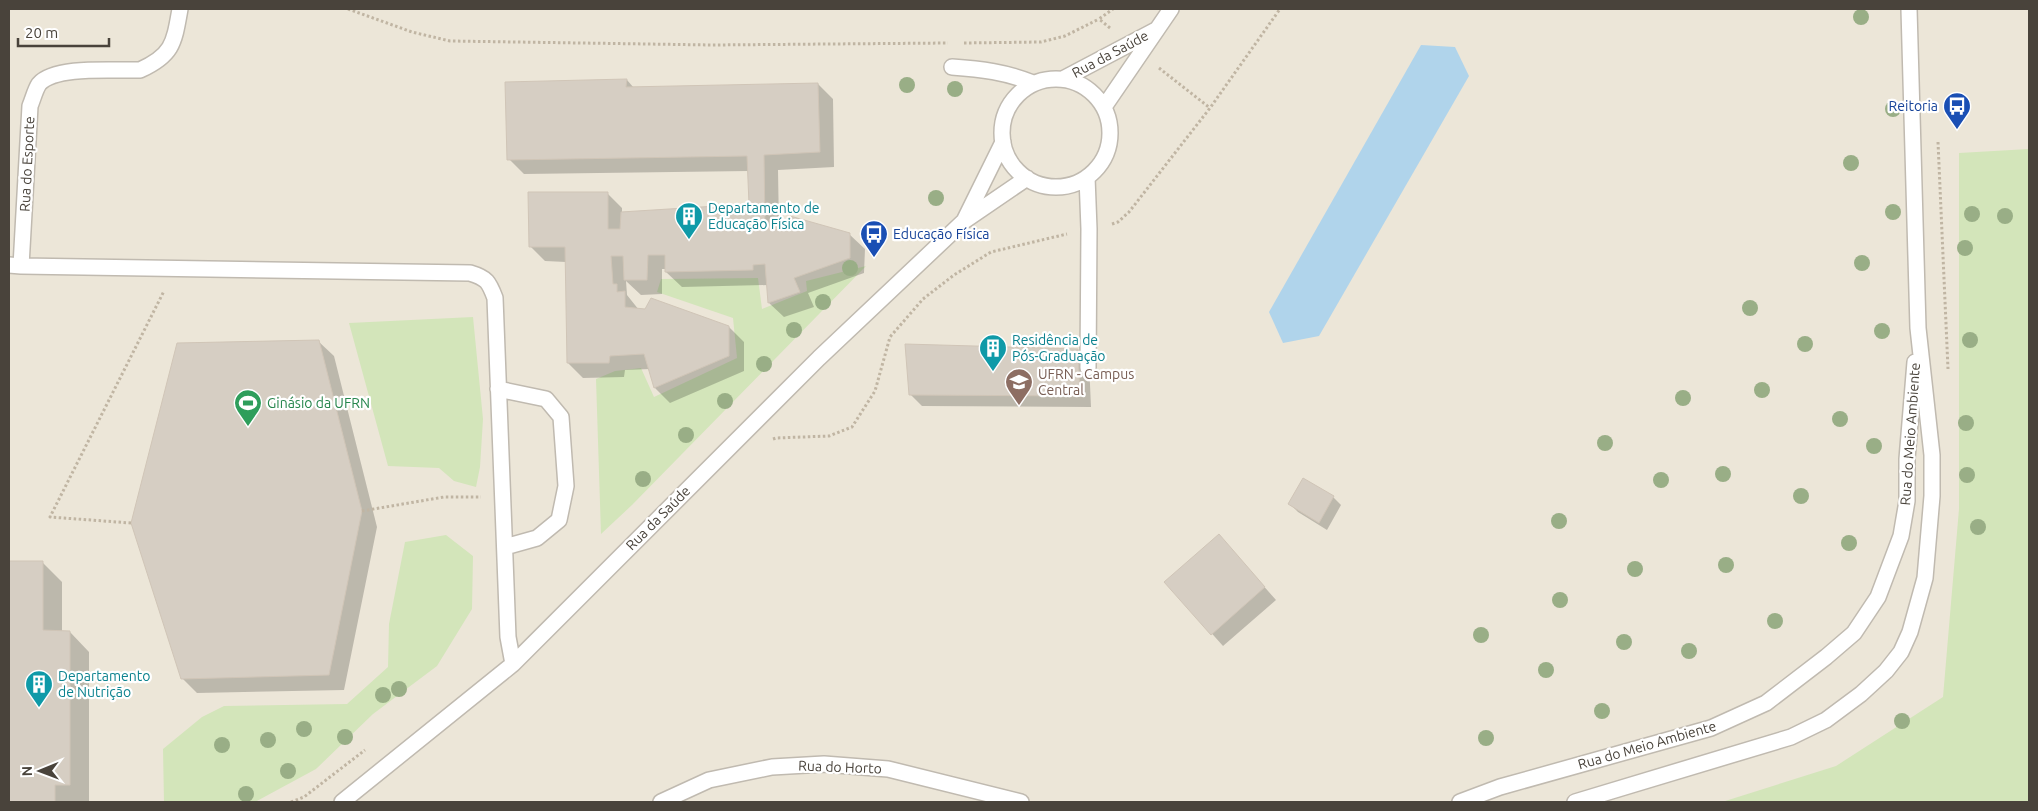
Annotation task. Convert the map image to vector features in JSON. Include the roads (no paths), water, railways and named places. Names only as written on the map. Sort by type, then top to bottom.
[{"type":"lane","name":"Rua do Esporte","points":[[15,265],[30,106],[40,84],[50,77],[63,72],[140,70],[150,66],[160,60],[175,37],[180,9]]},
{"type":"lane","name":"Rua da Saúde","points":[[1104,107],[1171,9]]},
{"type":"lane","name":"Rua do Meio Ambiente","points":[[1576,802],[1791,737],[1826,720],[1861,694],[1886,671],[1901,652],[1910,632],[1925,578],[1932,496],[1932,455],[1918,328],[1910,9]]},
{"type":"lane","name":"Rua da Saúde","points":[[1063,79],[1128,43],[1158,29]]},
{"type":"lane","points":[[952,67],[985,69],[1012,75],[1033,84]]},
{"type":"lane","name":"Rua da Saúde","points":[[964,221],[1003,142],[1006,114],[1014,98],[1033,84],[1045,80],[1063,79],[1080,84],[1094,94],[1104,107],[1110,122],[1110,138],[1106,153],[1099,167],[1087,178]]},
{"type":"lane","points":[[1003,142],[1008,156],[1016,168],[1027,178],[1042,185],[1058,187],[1073,185],[1087,178],[1089,229],[1088,368]]},
{"type":"lane","name":"Rua da Saúde","points":[[342,802],[513,664],[819,358],[964,221],[1027,178]]},
{"type":"lane","points":[[15,265],[470,273],[482,276],[490,284],[495,298],[508,637],[513,664]]},
{"type":"lane","name":"Rua do Meio Ambiente","points":[[1460,802],[1500,787],[1711,728],[1766,703],[1854,633],[1878,597],[1901,536],[1907,501],[1907,459],[1918,328]]},
{"type":"lane","points":[[498,389],[546,399],[561,417],[566,486],[559,520],[538,538],[504,547]]},
{"type":"lane","name":"Rua do Horto","points":[[661,802],[709,780],[772,767],[824,764],[888,769],[1021,802]]},
{"type":"water","points":[[1421,45],[1455,47],[1469,76],[1319,336],[1283,343],[1269,312]]},
{"type":"place","name":"Reitoria","points":[[1957,130]]},
{"type":"place","name":"Departamento de Educação Física","points":[[689,240]]},
{"type":"place","name":"Educação Física","points":[[874,258]]},
{"type":"place","name":"Residência de Pós-Graduação","points":[[993,372]]},
{"type":"place","name":"UFRN - Campus Central","points":[[1019,406]]},
{"type":"place","name":"Ginásio da UFRN","points":[[248,427]]},
{"type":"place","name":"Departamento de Nutrição","points":[[39,708]]}]
